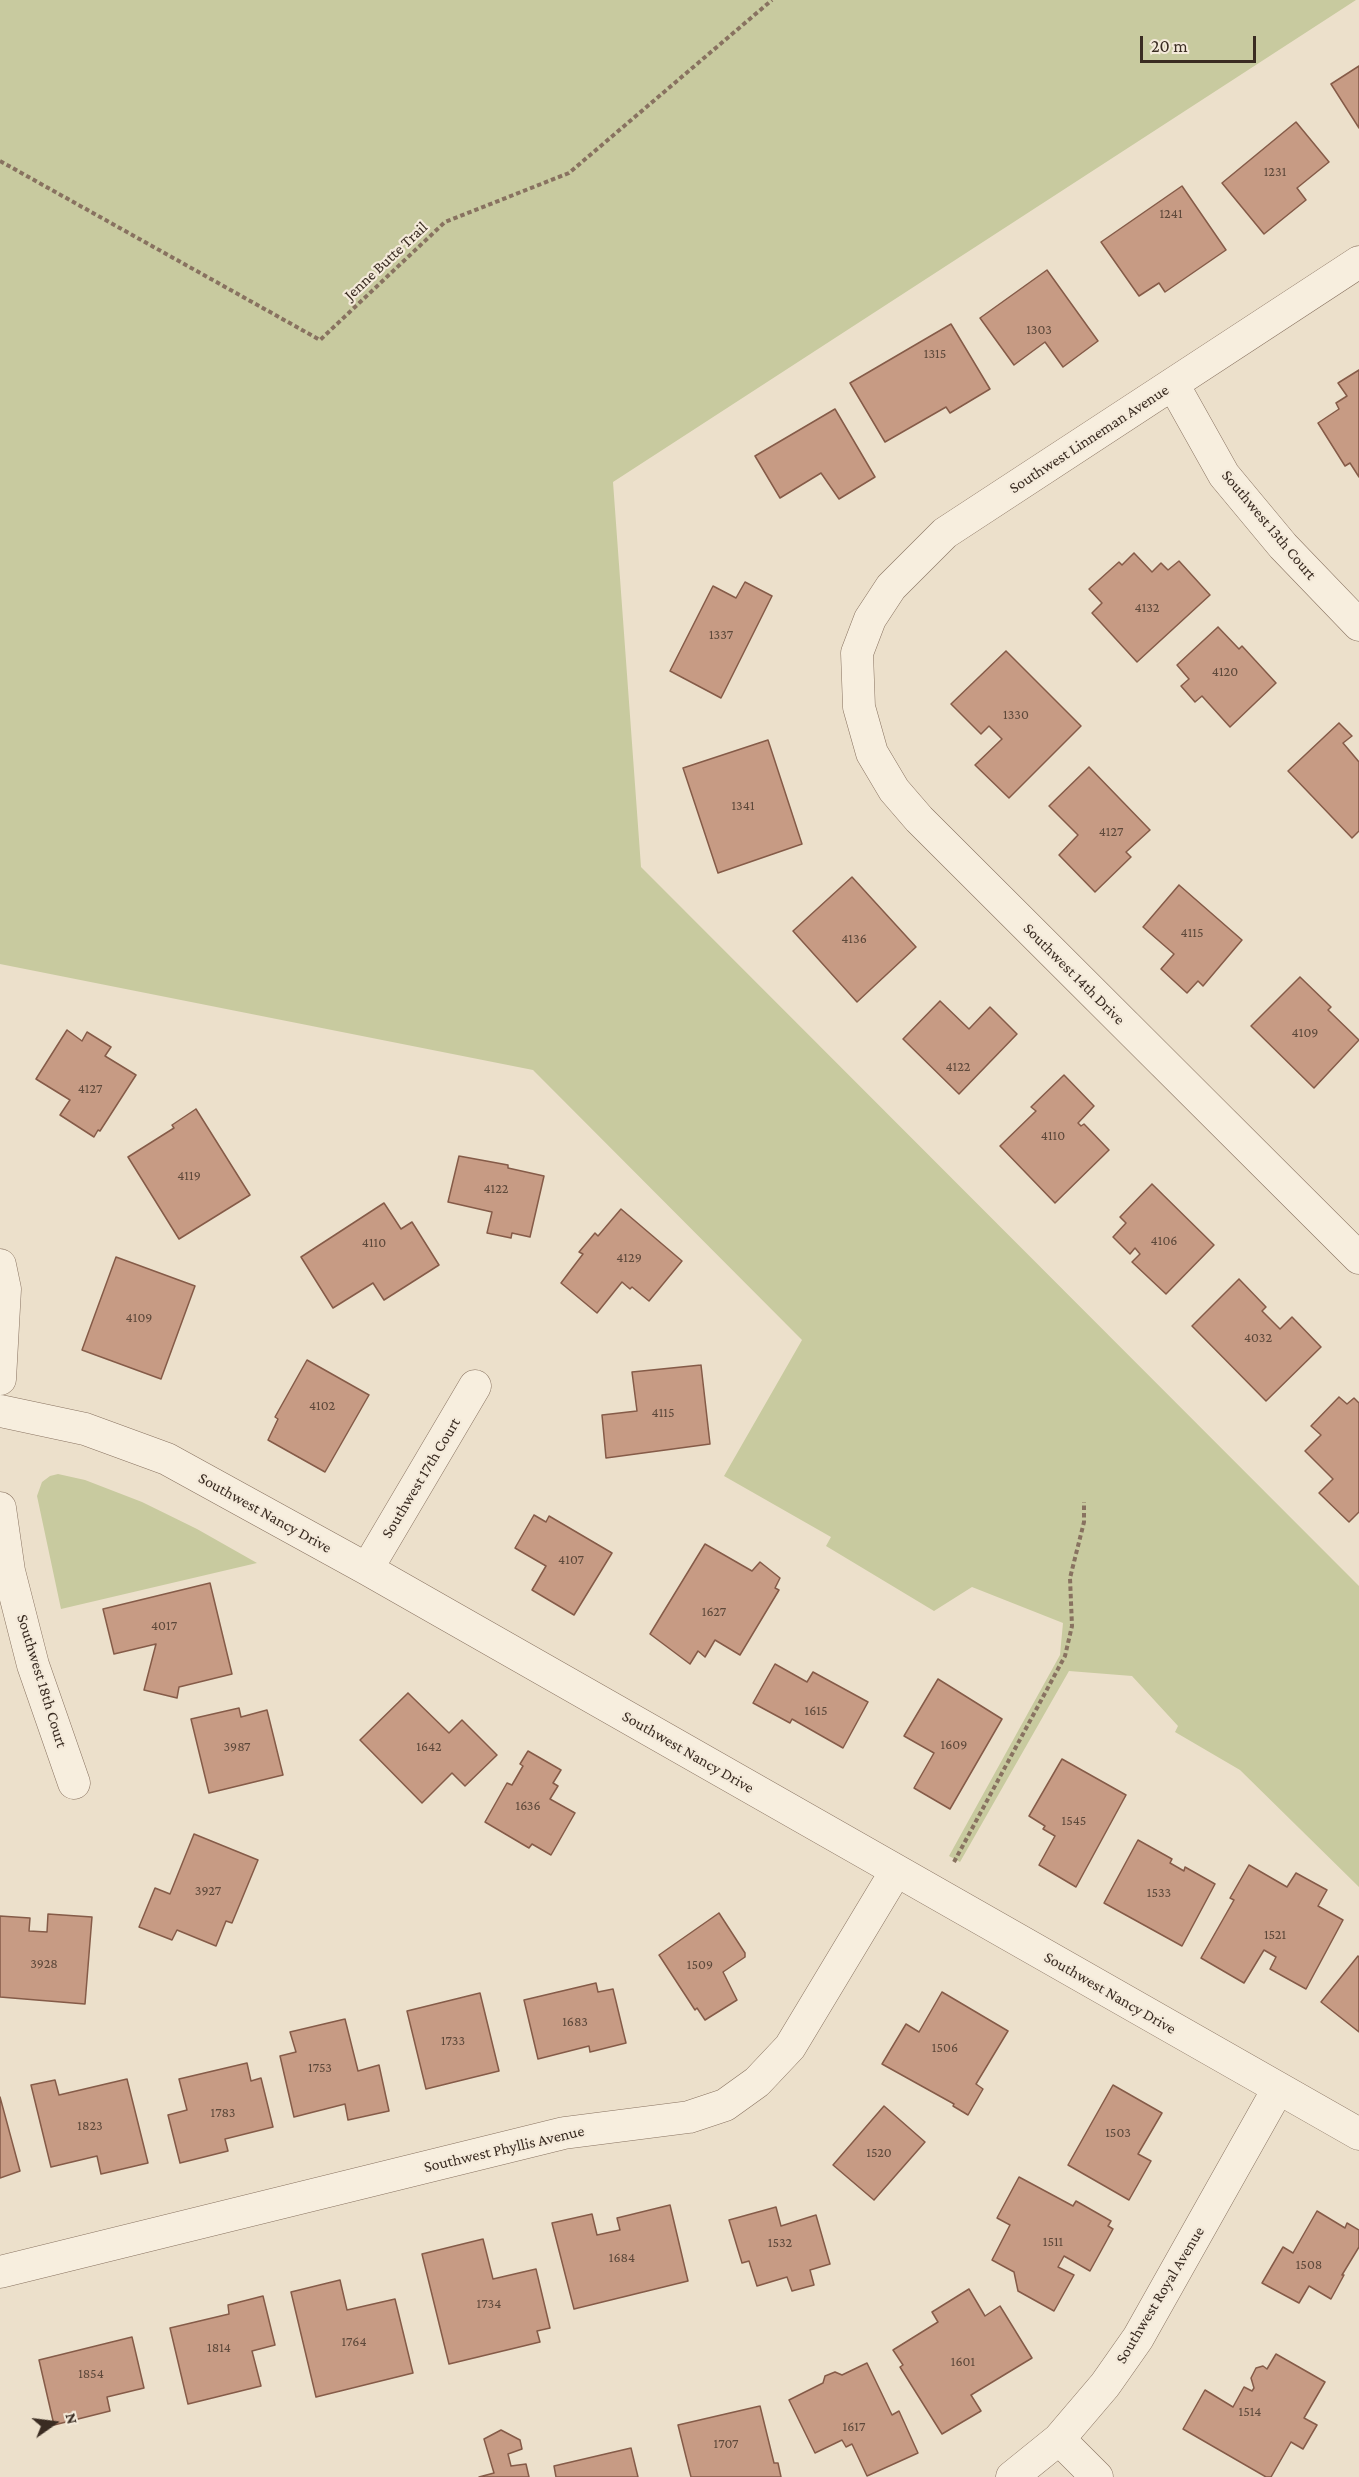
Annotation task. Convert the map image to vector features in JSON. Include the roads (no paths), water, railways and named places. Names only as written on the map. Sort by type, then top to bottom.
[{"type":"street","name":"Southwest Linneman Avenue","points":[[857,653],[870,619],[891,587],[945,533],[1359,262]]},
{"type":"street","name":"Southwest 13th Court","points":[[1173,384],[1224,475],[1282,546],[1359,625]]},
{"type":"street","name":"Southwest 14th Drive","points":[[857,653],[859,707],[872,753],[894,790],[918,819],[1359,1258]]},
{"type":"street","points":[[0,1265],[5,1289],[0,1379]]},
{"type":"street","name":"Southwest 17th Court","points":[[367,1569],[475,1386]]},
{"type":"street","name":"Southwest Nancy Drive","points":[[0,1411],[85,1429],[167,1459],[367,1569],[1359,2134]]},
{"type":"street","name":"Southwest 18th Court","points":[[0,1508],[9,1571],[33,1665],[74,1783]]},
{"type":"street","name":"Southwest Phyllis Avenue","points":[[0,2272],[564,2133],[689,2117],[725,2105],[757,2082],[790,2048],[896,1871]]},
{"type":"street","name":"Southwest Royal Avenue","points":[[1012,2477],[1059,2439],[1105,2385],[1138,2338],[1278,2089]]},
{"type":"street","points":[[1059,2439],[1097,2477]]}]
